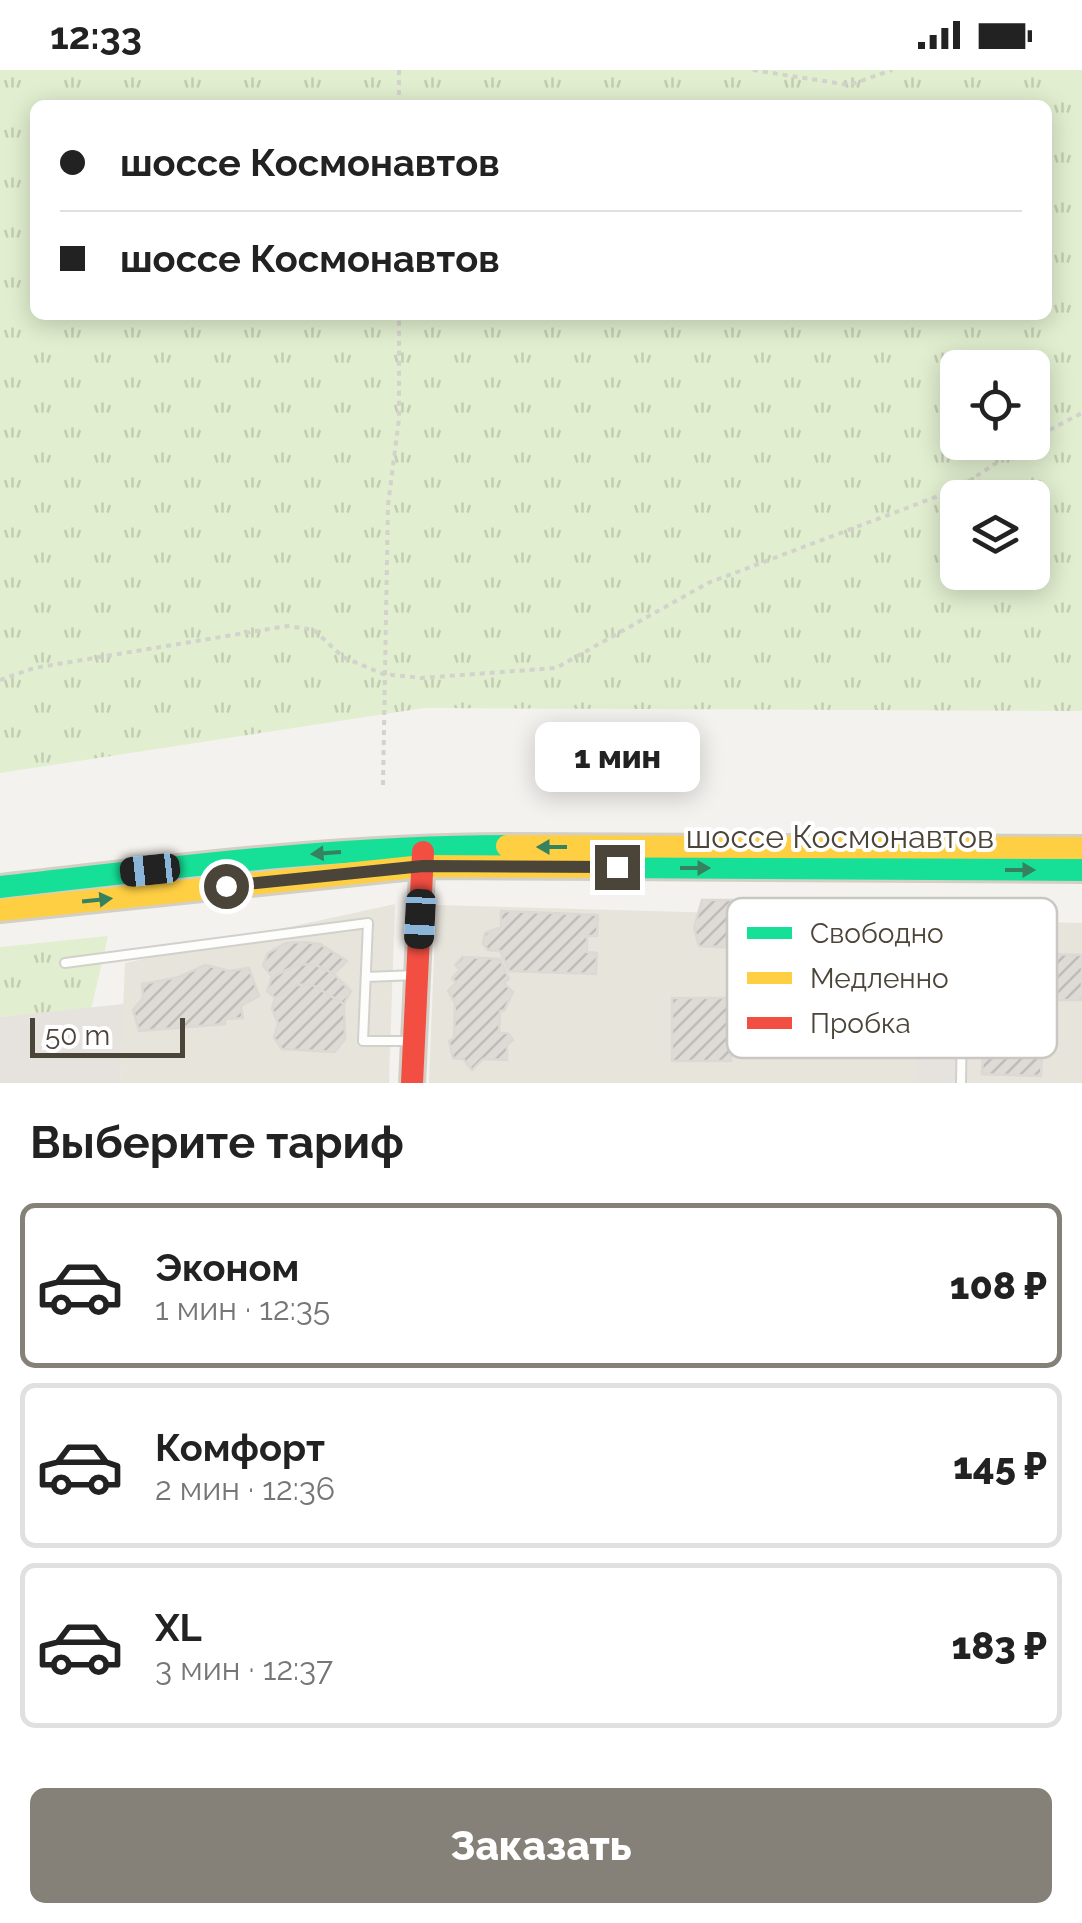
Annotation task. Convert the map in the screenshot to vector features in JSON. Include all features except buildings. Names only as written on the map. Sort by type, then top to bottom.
[{"type":"main road","name":"шоссе Космонавтов","points":[[0,888],[263,858],[1082,848]]},
{"type":"main road","name":"шоссе Космонавтов","points":[[0,910],[423,856],[1082,870]]},
{"type":"main road","points":[[412,1083],[423,856]]},
{"type":"lane","points":[[66,963],[368,924],[363,1041],[414,1041]]},
{"type":"lane","points":[[366,976],[418,975]]},
{"type":"lane","points":[[961,1058],[961,1083]]},
{"type":"path","points":[[399,70],[399,100]]},
{"type":"path","points":[[753,70],[849,85],[892,70]]},
{"type":"path","points":[[383,785],[388,505],[399,419],[399,320]]},
{"type":"path","points":[[1050,430],[1082,413]]},
{"type":"path","points":[[0,680],[34,668],[286,626],[314,630],[343,657],[383,674],[421,678],[556,668],[708,583],[957,489],[1001,460]]},
{"type":"shaded area","points":[[395,904],[389,1083],[120,1083],[125,963]]},
{"type":"shaded area","points":[[436,905],[727,913],[727,1058],[1057,1058],[1057,922],[1082,923],[1082,1083],[429,1083]]},
{"type":"shaded area","points":[[124,1004],[120,1083],[0,1083],[0,1017]]},
{"type":"shaded area","points":[[916,1058],[964,1058],[961,1083],[915,1083]]},
{"type":"green space","points":[[0,70],[1082,70],[1082,711],[424,708],[0,773]]},
{"type":"green space","points":[[108,936],[91,1010],[0,1017],[0,947]]},
{"type":"traffic: fast","points":[[0,887],[316,854],[507,846]]},
{"type":"traffic: fast","points":[[610,867],[1082,870]]},
{"type":"traffic: slow","points":[[507,846],[1082,848]]},
{"type":"traffic: slow","points":[[0,910],[423,866],[610,867]]},
{"type":"traffic: jam","points":[[412,1083],[423,852]]},
{"type":"route","points":[[226,886],[423,866],[617,867]]}]
